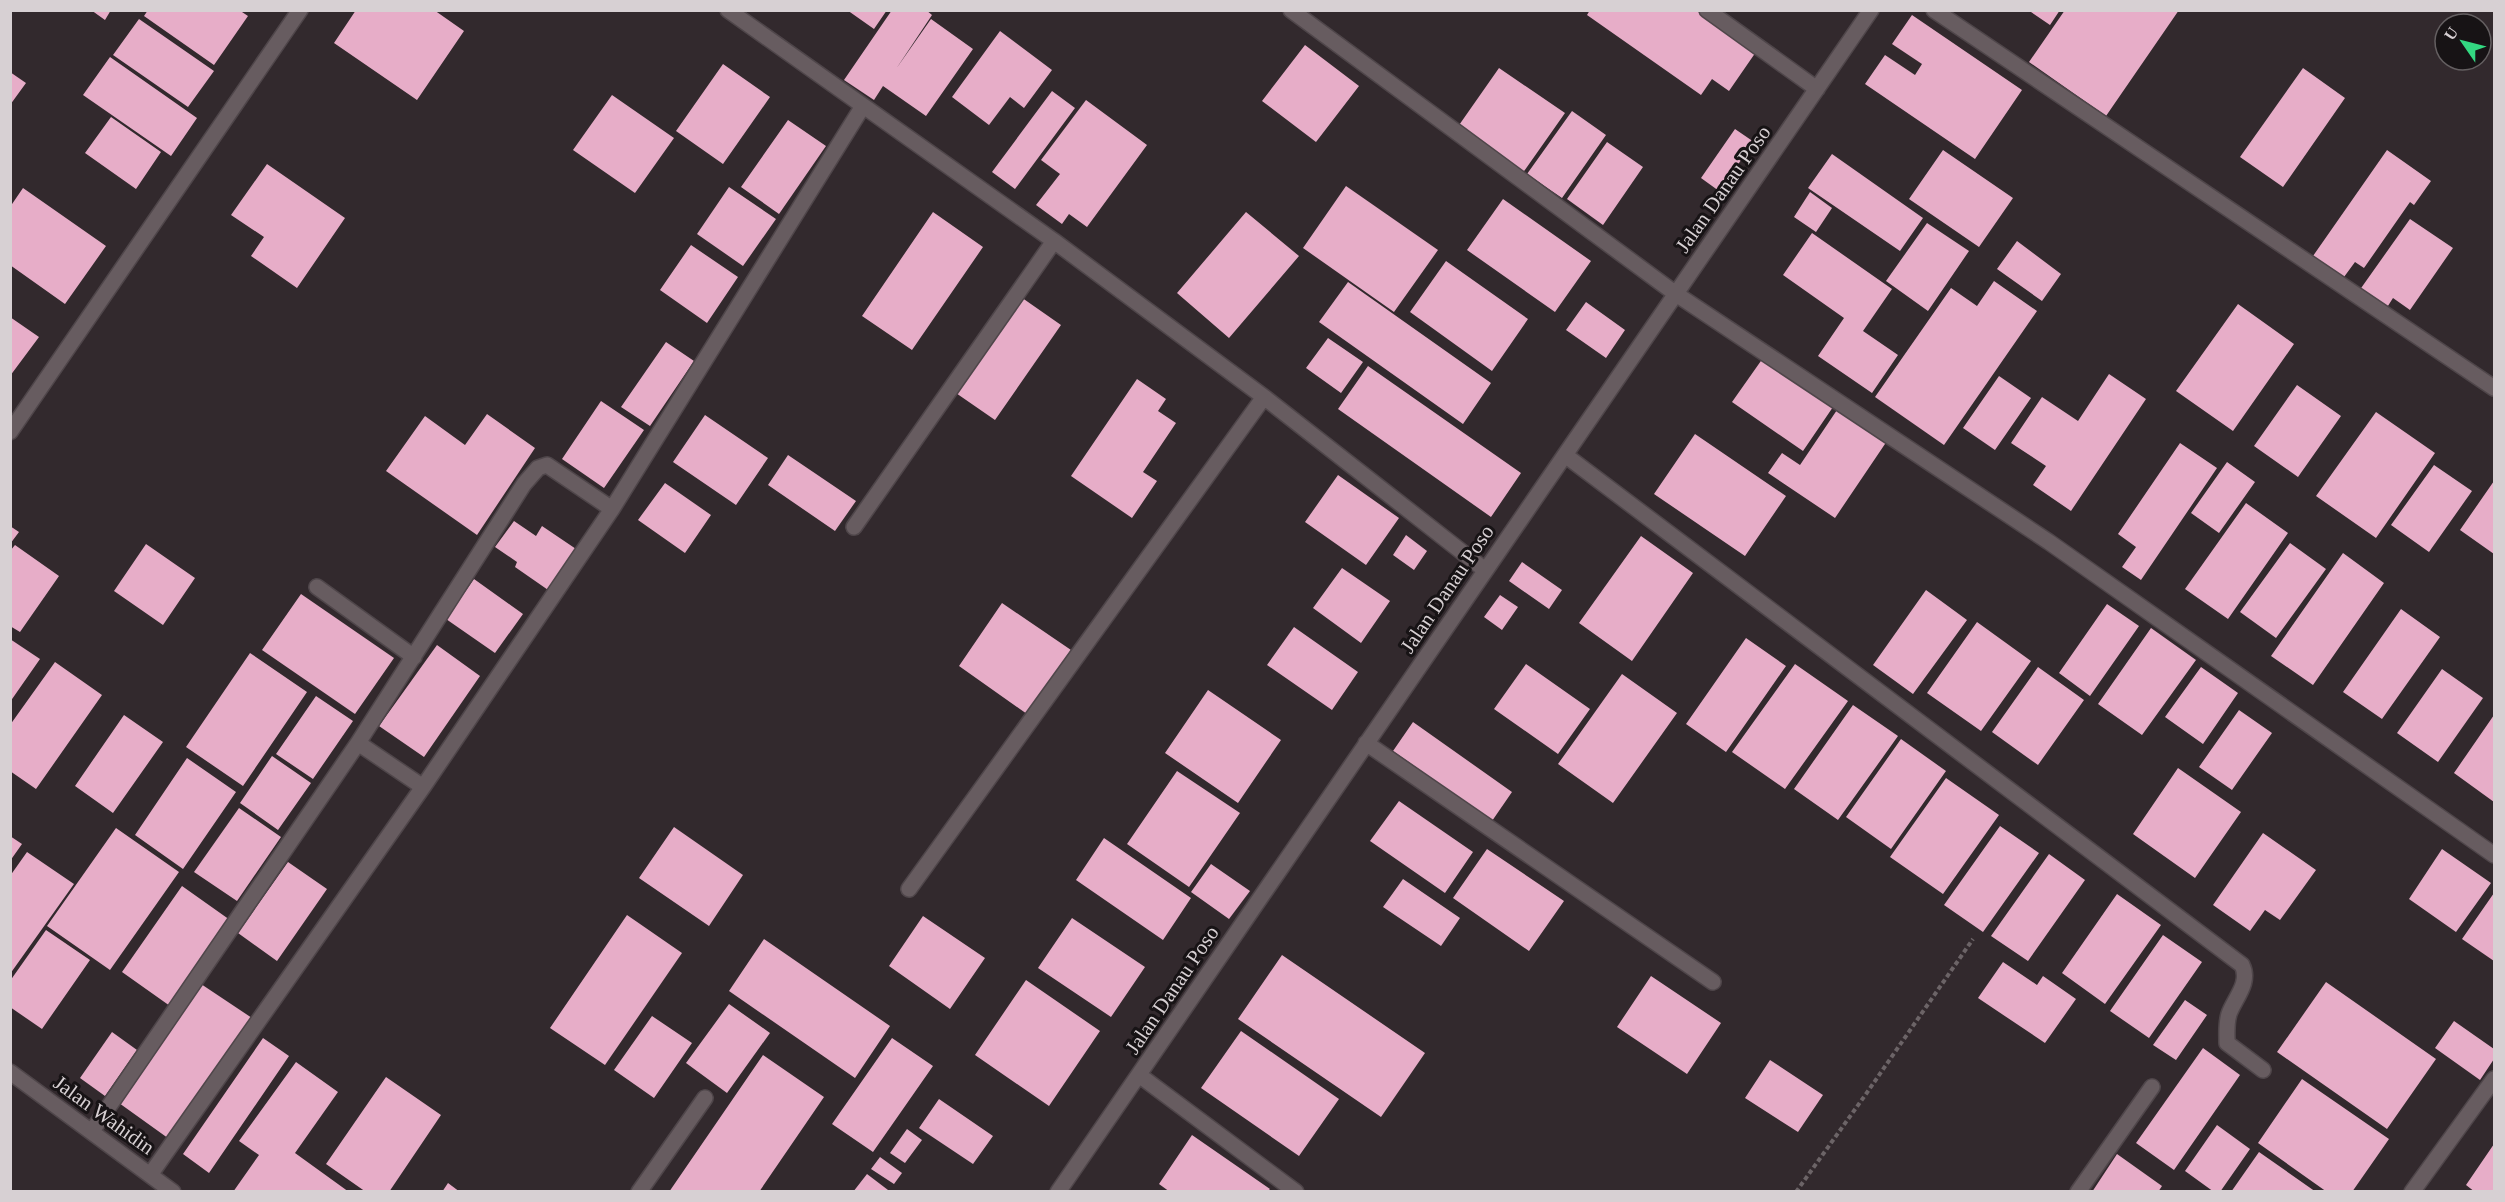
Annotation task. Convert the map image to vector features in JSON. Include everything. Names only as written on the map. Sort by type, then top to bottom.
[{"type":"street","points":[[10,432],[300,10]]},
{"type":"street","points":[[728,10],[1054,241],[1264,397],[1485,570]]},
{"type":"street","points":[[1291,10],[1676,294],[2049,542],[2494,855]]},
{"type":"street","points":[[1707,10],[1817,89]]},
{"type":"street","name":"Jalan Danau Poso","points":[[1058,1191],[1870,10]]},
{"type":"street","points":[[1934,10],[2494,388]]},
{"type":"street","points":[[150,1175],[423,787],[612,509],[863,106]]},
{"type":"street","points":[[854,527],[1054,241]]},
{"type":"street","points":[[909,890],[1264,397]]},
{"type":"street","points":[[1564,454],[2242,965],[2245,977],[2229,1012],[2226,1028],[2227,1043],[2263,1070]]},
{"type":"street","points":[[92,1131],[358,743],[524,484],[538,468],[547,465],[612,509]]},
{"type":"street","points":[[317,587],[414,657]]},
{"type":"street","points":[[358,743],[423,787]]},
{"type":"street","points":[[1366,743],[1713,982]]},
{"type":"street","name":"Jalan Wahidin","points":[[10,1072],[173,1191]]},
{"type":"street","points":[[1139,1075],[1296,1191]]},
{"type":"street","points":[[2412,1191],[2494,1079]]},
{"type":"street","points":[[2078,1191],[2152,1087]]},
{"type":"street","points":[[639,1191],[705,1098]]},
{"type":"path","points":[[1796,1191],[1973,939]]},
{"type":"building","points":[[91,10],[111,10],[105,20]]},
{"type":"building","points":[[148,10],[239,10],[248,16],[214,65],[144,16]]},
{"type":"building","points":[[356,10],[434,10],[464,31],[417,100],[334,43]]},
{"type":"building","points":[[847,10],[887,10],[874,29]]},
{"type":"building","points":[[892,10],[926,10],[932,15],[896,69],[931,19],[973,49],[926,116],[883,86],[874,100],[844,80]]},
{"type":"building","points":[[1590,10],[1702,10],[1758,49],[1729,91],[1712,79],[1701,95],[1587,15]]},
{"type":"building","points":[[2028,10],[2060,10],[2050,25]]},
{"type":"building","points":[[2065,10],[2179,10],[2106,116],[2029,62]]},
{"type":"building","points":[[1912,15],[2022,90],[1975,159],[1865,84],[1885,55],[1915,75],[1922,64],[1892,44]]},
{"type":"building","points":[[139,19],[214,71],[188,107],[113,55]]},
{"type":"building","points":[[1000,31],[1052,70],[1024,108],[1010,97],[989,125],[952,97]]},
{"type":"building","points":[[1305,45],[1359,86],[1316,142],[1262,101]]},
{"type":"building","points":[[110,57],[197,118],[171,156],[83,95]]},
{"type":"building","points":[[723,64],[770,97],[723,164],[676,131]]},
{"type":"building","points":[[1499,68],[1565,113],[1522,174],[1457,128]]},
{"type":"building","points":[[2303,68],[2345,98],[2283,187],[2240,157]]},
{"type":"building","points":[[10,72],[26,83],[10,105]]},
{"type":"building","points":[[1052,91],[1075,108],[1015,189],[992,172]]},
{"type":"building","points":[[612,95],[674,138],[635,193],[573,150]]},
{"type":"building","points":[[1086,100],[1147,145],[1087,227],[1069,214],[1062,224],[1036,205],[1060,174],[1041,160]]},
{"type":"building","points":[[1572,111],[1606,135],[1562,198],[1527,174]]},
{"type":"building","points":[[111,117],[161,152],[136,189],[85,153]]},
{"type":"building","points":[[788,120],[826,146],[779,214],[741,187]]},
{"type":"building","points":[[1735,129],[1754,142],[1719,191],[1701,178]]},
{"type":"building","points":[[1607,142],[1643,167],[1603,225],[1567,199]]},
{"type":"building","points":[[1943,150],[2013,198],[1979,247],[1909,199]]},
{"type":"building","points":[[2387,150],[2431,181],[2414,205],[2410,202],[2364,268],[2355,262],[2344,277],[2313,256]]},
{"type":"building","points":[[1832,154],[1923,218],[1900,251],[1808,188]]},
{"type":"building","points":[[267,164],[345,218],[297,288],[251,256],[264,237],[231,215]]},
{"type":"building","points":[[1346,186],[1438,250],[1394,312],[1303,248]]},
{"type":"building","points":[[729,187],[776,219],[743,266],[697,234]]},
{"type":"building","points":[[23,188],[106,246],[65,304],[10,265],[10,207]]},
{"type":"building","points":[[1810,192],[1832,208],[1816,232],[1794,217]]},
{"type":"building","points":[[1503,199],[1591,261],[1555,312],[1467,250]]},
{"type":"building","points":[[933,212],[983,247],[912,350],[862,316]]},
{"type":"building","points":[[1246,212],[1299,256],[1229,338],[1177,293]]},
{"type":"building","points":[[2410,219],[2453,248],[2410,310],[2393,298],[2386,309],[2359,291]]},
{"type":"building","points":[[1927,223],[1969,251],[1928,311],[1886,281]]},
{"type":"building","points":[[1812,233],[1892,289],[1863,331],[1898,355],[1872,393],[1818,356],[1844,318],[1783,275]]},
{"type":"building","points":[[2017,241],[2061,274],[2042,301],[1997,269]]},
{"type":"building","points":[[691,245],[738,277],[707,323],[660,290]]},
{"type":"building","points":[[1446,261],[1528,319],[1492,371],[1410,312]]},
{"type":"building","points":[[1994,281],[2037,311],[1944,445],[1875,397],[1951,288],[1977,306]]},
{"type":"building","points":[[1348,282],[1491,383],[1463,424],[1319,322]]},
{"type":"building","points":[[1018,295],[1061,325],[995,420],[953,391]]},
{"type":"building","points":[[1586,302],[1625,330],[1606,358],[1566,330]]},
{"type":"building","points":[[2238,304],[2294,344],[2233,431],[2176,391]]},
{"type":"building","points":[[10,317],[39,337],[10,376]]},
{"type":"building","points":[[1328,338],[1363,362],[1341,393],[1306,368]]},
{"type":"building","points":[[666,342],[694,361],[650,426],[621,407]]},
{"type":"building","points":[[1763,358],[1833,407],[1803,451],[1732,402]]},
{"type":"building","points":[[1368,366],[1521,473],[1491,517],[1338,409]]},
{"type":"building","points":[[2109,374],[2146,399],[2071,511],[2033,485],[2046,466],[2011,443],[2042,397],[2078,421]]},
{"type":"building","points":[[1999,376],[2031,398],[1995,450],[1963,428]]},
{"type":"building","points":[[1137,379],[1166,399],[1158,411],[1176,423],[1143,472],[1157,481],[1132,518],[1071,476]]},
{"type":"building","points":[[2297,385],[2341,416],[2298,477],[2254,446]]},
{"type":"building","points":[[601,401],[644,430],[604,488],[562,459]]},
{"type":"building","points":[[1839,407],[1887,441],[1835,518],[1768,473],[1782,453],[1800,465]]},
{"type":"building","points":[[2376,412],[2435,453],[2376,538],[2316,496]]},
{"type":"building","points":[[487,414],[535,448],[477,535],[386,471],[425,416],[465,445]]},
{"type":"building","points":[[705,415],[768,458],[736,505],[673,462]]},
{"type":"building","points":[[1695,434],[1786,496],[1745,556],[1654,494]]},
{"type":"building","points":[[2180,443],[2217,468],[2141,580],[2122,567],[2136,547],[2118,534]]},
{"type":"building","points":[[788,455],[856,501],[835,531],[768,485]]},
{"type":"building","points":[[2227,462],[2255,482],[2219,533],[2191,513]]},
{"type":"building","points":[[2434,465],[2472,491],[2429,552],[2391,525]]},
{"type":"building","points":[[1338,475],[1399,518],[1366,565],[1305,522]]},
{"type":"building","points":[[2494,481],[2494,554],[2460,530]]},
{"type":"building","points":[[665,483],[711,515],[685,553],[638,520]]},
{"type":"building","points":[[2246,503],[2288,533],[2228,619],[2185,589]]},
{"type":"building","points":[[514,521],[536,536],[542,526],[579,551],[551,592],[515,567],[517,562],[495,547]]},
{"type":"building","points":[[10,526],[19,532],[10,544]]},
{"type":"building","points":[[1406,535],[1427,551],[1414,570],[1393,555]]},
{"type":"building","points":[[1641,536],[1693,573],[1632,661],[1579,623]]},
{"type":"building","points":[[2290,543],[2326,569],[2276,638],[2240,612]]},
{"type":"building","points":[[146,544],[195,578],[163,625],[114,591]]},
{"type":"building","points":[[15,545],[59,576],[20,632],[10,626],[10,551]]},
{"type":"building","points":[[2343,553],[2384,583],[2313,685],[2271,656]]},
{"type":"building","points":[[1522,562],[1562,590],[1549,609],[1509,581]]},
{"type":"building","points":[[1342,568],[1390,601],[1361,643],[1313,608]]},
{"type":"building","points":[[474,579],[523,614],[495,653],[446,619]]},
{"type":"building","points":[[1926,590],[1967,620],[1913,694],[1873,665]]},
{"type":"building","points":[[301,594],[394,658],[355,714],[262,650]]},
{"type":"building","points":[[1500,595],[1518,607],[1502,630],[1484,617]]},
{"type":"building","points":[[1002,603],[1071,650],[1027,714],[959,666]]},
{"type":"building","points":[[2107,604],[2139,626],[2090,696],[2059,673]]},
{"type":"building","points":[[2401,609],[2440,637],[2382,719],[2343,692]]},
{"type":"building","points":[[1977,622],[2031,661],[1981,731],[1927,693]]},
{"type":"building","points":[[1294,627],[1358,672],[1332,710],[1267,665]]},
{"type":"building","points":[[2151,628],[2196,660],[2142,735],[2098,704]]},
{"type":"building","points":[[1746,638],[1786,666],[1726,752],[1686,724]]},
{"type":"building","points":[[10,639],[40,659],[10,702]]},
{"type":"building","points":[[437,645],[480,676],[424,757],[379,726]]},
{"type":"building","points":[[250,653],[307,692],[243,786],[186,747]]},
{"type":"building","points":[[55,662],[102,695],[36,789],[10,771],[10,725]]},
{"type":"building","points":[[1526,664],[1590,709],[1558,754],[1494,709]]},
{"type":"building","points":[[1795,664],[1848,701],[1785,789],[1732,752]]},
{"type":"building","points":[[2038,667],[2084,700],[2038,765],[1992,732]]},
{"type":"building","points":[[2201,667],[2238,693],[2203,744],[2165,717]]},
{"type":"building","points":[[2442,669],[2483,698],[2438,762],[2397,733]]},
{"type":"building","points":[[1622,674],[1677,713],[1613,803],[1558,764]]},
{"type":"building","points":[[1208,690],[1281,740],[1238,803],[1165,753]]},
{"type":"building","points":[[316,696],[353,721],[313,779],[276,754]]},
{"type":"building","points":[[1853,705],[1898,736],[1838,820],[1794,789]]},
{"type":"building","points":[[2239,710],[2272,733],[2232,790],[2199,767]]},
{"type":"building","points":[[124,715],[163,742],[113,813],[75,786]]},
{"type":"building","points":[[2494,715],[2494,802],[2454,773]]},
{"type":"building","points":[[1413,722],[1512,792],[1492,821],[1393,751]]},
{"type":"building","points":[[1901,739],[1946,771],[1891,849],[1846,817]]},
{"type":"building","points":[[272,756],[311,783],[278,830],[240,803]]},
{"type":"building","points":[[187,758],[236,792],[183,869],[135,835]]},
{"type":"building","points":[[2178,768],[2241,812],[2195,878],[2133,834]]},
{"type":"building","points":[[1177,771],[1240,813],[1189,887],[1127,844]]},
{"type":"building","points":[[1946,778],[1999,815],[1943,894],[1890,857]]},
{"type":"building","points":[[1399,801],[1473,852],[1445,893],[1370,841]]},
{"type":"building","points":[[239,808],[281,837],[237,901],[194,872]]},
{"type":"building","points":[[2000,826],[2039,853],[1983,932],[1944,905]]},
{"type":"building","points":[[674,827],[743,875],[709,926],[639,878]]},
{"type":"building","points":[[116,828],[179,872],[110,970],[47,926]]},
{"type":"building","points":[[2263,833],[2316,870],[2280,920],[2265,910],[2250,931],[2213,905]]},
{"type":"building","points":[[10,836],[22,844],[10,861]]},
{"type":"building","points":[[1104,838],[1191,898],[1163,940],[1076,880]]},
{"type":"building","points":[[1487,849],[1564,901],[1529,951],[1453,898]]},
{"type":"building","points":[[2442,849],[2491,883],[2456,932],[2409,899]]},
{"type":"building","points":[[27,852],[74,884],[10,974],[10,876]]},
{"type":"building","points":[[2049,854],[2085,880],[2028,961],[1991,936]]},
{"type":"building","points":[[288,862],[327,889],[277,961],[238,933]]},
{"type":"building","points":[[1211,864],[1250,891],[1229,919],[1191,892]]},
{"type":"building","points":[[1403,879],[1460,918],[1441,946],[1383,907]]},
{"type":"building","points":[[182,886],[230,920],[170,1006],[122,972]]},
{"type":"building","points":[[2494,893],[2494,961],[2462,939]]},
{"type":"building","points":[[2117,894],[2161,925],[2105,1004],[2062,973]]},
{"type":"building","points":[[627,915],[682,953],[605,1065],[550,1028]]},
{"type":"building","points":[[923,916],[985,958],[950,1009],[889,966]]},
{"type":"building","points":[[1072,918],[1145,967],[1111,1017],[1038,968]]},
{"type":"building","points":[[46,930],[90,960],[42,1029],[10,1007],[10,981]]},
{"type":"building","points":[[2163,935],[2202,962],[2149,1038],[2110,1011]]},
{"type":"building","points":[[764,939],[890,1026],[855,1078],[729,991]]},
{"type":"building","points":[[1282,955],[1425,1053],[1381,1117],[1238,1019]]},
{"type":"building","points":[[2003,962],[2037,985],[2043,976],[2076,999],[2045,1043],[1978,998]]},
{"type":"building","points":[[1651,976],[1721,1023],[1687,1074],[1617,1027]]},
{"type":"building","points":[[1026,980],[1100,1031],[1049,1106],[975,1055]]},
{"type":"building","points":[[2326,982],[2436,1059],[2387,1129],[2277,1052]]},
{"type":"building","points":[[201,984],[255,1020],[172,1141],[119,1103]]},
{"type":"building","points":[[2185,1000],[2207,1015],[2176,1060],[2153,1045]]},
{"type":"building","points":[[729,1004],[770,1033],[727,1093],[686,1063]]},
{"type":"building","points":[[652,1016],[692,1043],[654,1098],[614,1070]]},
{"type":"building","points":[[2454,1021],[2494,1049],[2494,1059],[2480,1080],[2435,1048]]},
{"type":"building","points":[[1241,1031],[1339,1099],[1299,1156],[1201,1088]]},
{"type":"building","points":[[112,1032],[137,1050],[105,1096],[80,1078]]},
{"type":"building","points":[[263,1038],[289,1056],[209,1173],[183,1154]]},
{"type":"building","points":[[892,1038],[933,1066],[873,1152],[832,1124]]},
{"type":"building","points":[[2203,1048],[2240,1075],[2174,1170],[2136,1143]]},
{"type":"building","points":[[763,1055],[824,1097],[759,1192],[669,1192]]},
{"type":"building","points":[[1770,1060],[1823,1095],[1798,1132],[1745,1098]]},
{"type":"building","points":[[296,1062],[338,1092],[295,1153],[349,1192],[233,1192],[259,1155],[239,1141]]},
{"type":"building","points":[[386,1077],[441,1115],[389,1192],[366,1192],[326,1164]]},
{"type":"building","points":[[2302,1079],[2389,1139],[2352,1192],[2327,1192],[2258,1143]]},
{"type":"building","points":[[939,1099],[993,1136],[973,1164],[919,1128]]},
{"type":"building","points":[[2217,1125],[2250,1149],[2220,1192],[2214,1192],[2185,1171]]},
{"type":"building","points":[[907,1129],[922,1140],[905,1163],[890,1153]]},
{"type":"building","points":[[1192,1135],[1270,1189],[1267,1192],[1170,1192],[1159,1184]]},
{"type":"building","points":[[2494,1144],[2494,1192],[2475,1192],[2466,1185]]},
{"type":"building","points":[[2259,1152],[2316,1192],[2231,1192]]},
{"type":"building","points":[[2117,1154],[2162,1186],[2158,1192],[2092,1192]]},
{"type":"building","points":[[880,1157],[902,1173],[894,1184],[871,1169]]},
{"type":"building","points":[[867,1174],[888,1190],[887,1192],[853,1192]]},
{"type":"building","points":[[448,1183],[460,1192],[442,1192]]}]
